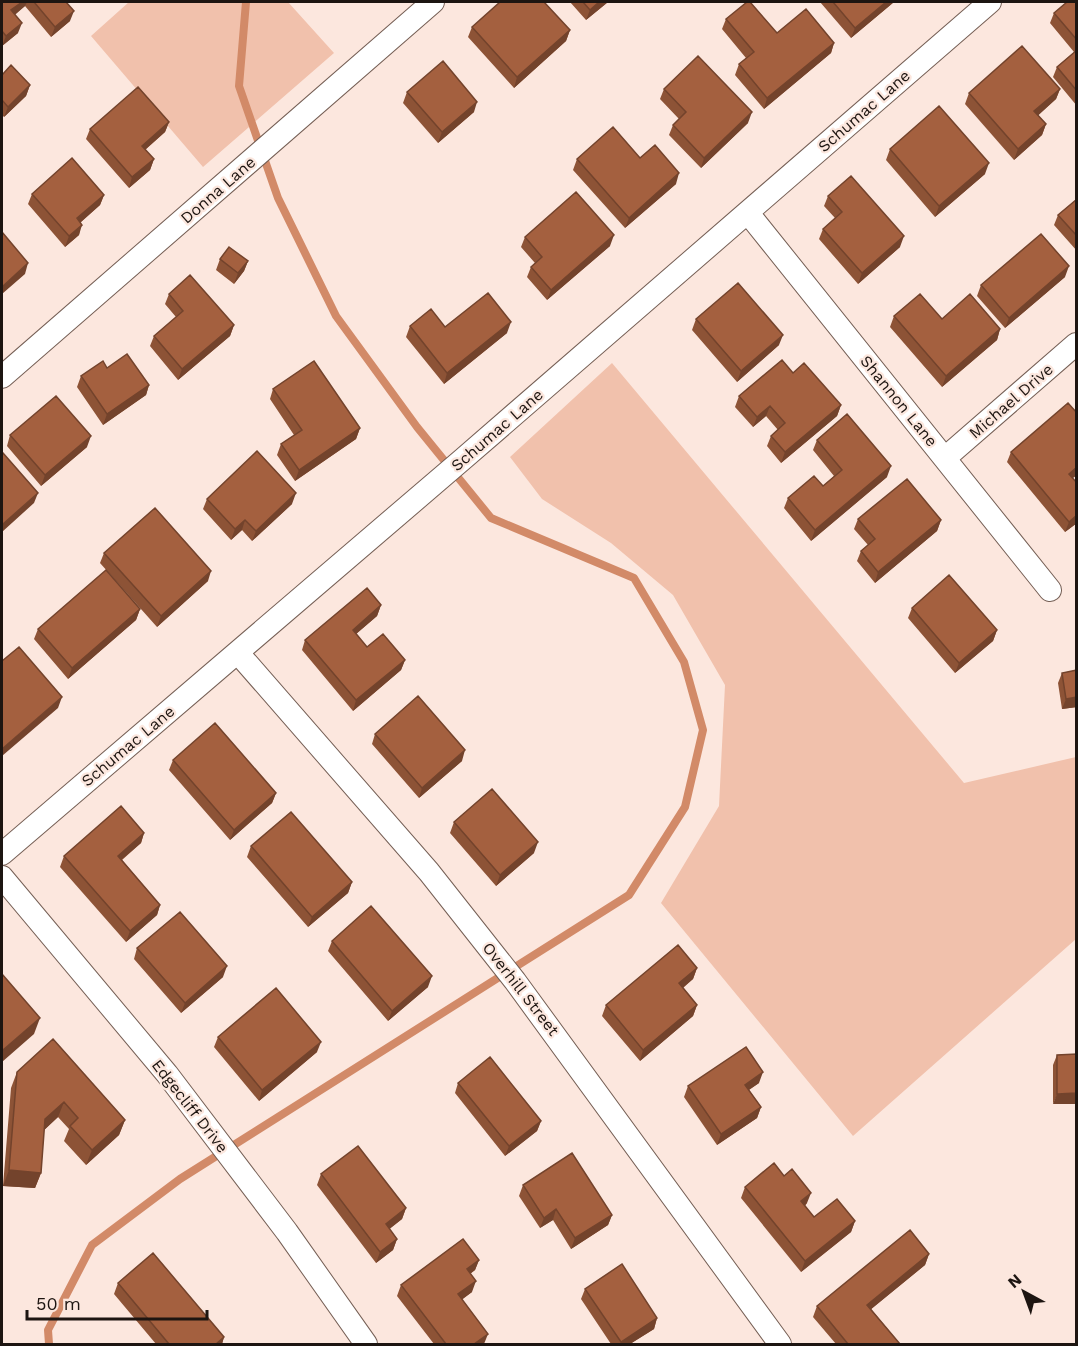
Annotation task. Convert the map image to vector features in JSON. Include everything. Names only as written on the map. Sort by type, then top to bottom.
[{"type":"street","name":"Donna Lane","points":[[2,377],[433,2]]},
{"type":"street","name":"Schumac Lane","points":[[2,854],[463,459],[990,2]]},
{"type":"street","name":"Shannon Lane","points":[[748,213],[1050,590]]},
{"type":"street","name":"Michael Drive","points":[[945,458],[1077,344]]},
{"type":"street","name":"Overhill Street","points":[[238,653],[429,872],[501,963],[780,1344]]},
{"type":"street","name":"Edgecliff Drive","points":[[2,877],[167,1074],[366,1344]]},
{"type":"shaded area","points":[[129,2],[288,2],[334,53],[203,167],[91,36]]},
{"type":"shaded area","points":[[612,363],[964,783],[1076,757],[1076,939],[853,1136],[661,903],[719,806],[725,685],[673,595],[611,543],[542,499],[510,457]]},
{"type":"building","points":[[2,2],[22,2],[11,10],[22,23],[6,36],[2,31]]},
{"type":"building","points":[[34,2],[66,2],[74,11],[55,27]]},
{"type":"building","points":[[500,2],[544,2],[570,30],[517,77],[472,27]]},
{"type":"building","points":[[583,2],[599,2],[590,10]]},
{"type":"building","points":[[750,2],[777,33],[806,9],[834,43],[767,98],[739,64],[754,52],[726,19]]},
{"type":"building","points":[[833,2],[886,2],[855,28]]},
{"type":"building","points":[[1067,2],[1077,2],[1077,40],[1054,13]]},
{"type":"building","points":[[1022,46],[1060,89],[1034,111],[1046,124],[1018,149],[969,93]]},
{"type":"building","points":[[1077,50],[1077,91],[1057,67]]},
{"type":"building","points":[[698,56],[752,112],[704,158],[673,125],[686,112],[664,89]]},
{"type":"building","points":[[443,61],[477,102],[442,132],[407,92]]},
{"type":"building","points":[[11,65],[30,85],[8,107],[2,100],[2,75]]},
{"type":"building","points":[[138,87],[169,122],[142,146],[154,159],[132,177],[90,129]]},
{"type":"building","points":[[939,106],[989,163],[939,206],[890,149]]},
{"type":"building","points":[[613,127],[640,158],[655,145],[679,173],[629,218],[577,159]]},
{"type":"building","points":[[72,158],[104,195],[77,218],[82,225],[69,236],[32,194]]},
{"type":"building","points":[[851,176],[904,236],[862,273],[823,229],[842,212],[828,196]]},
{"type":"building","points":[[576,192],[614,235],[551,290],[531,267],[542,257],[525,237]]},
{"type":"building","points":[[1077,199],[1077,236],[1058,215]]},
{"type":"building","points":[[2,232],[28,263],[2,287]]},
{"type":"building","points":[[1041,234],[1069,266],[1009,318],[981,285]]},
{"type":"building","points":[[229,247],[248,261],[238,273],[220,259]]},
{"type":"building","points":[[190,275],[234,325],[182,369],[154,336],[183,311],[169,294]]},
{"type":"building","points":[[738,283],[783,335],[741,371],[696,319]]},
{"type":"building","points":[[488,293],[511,322],[447,373],[410,326],[431,309],[445,327]]},
{"type":"building","points":[[920,294],[942,319],[970,294],[1000,329],[946,376],[894,316]]},
{"type":"building","points":[[127,354],[149,385],[107,414],[81,376],[103,361],[107,368]]},
{"type":"building","points":[[782,360],[793,373],[804,363],[841,405],[785,452],[771,436],[785,423],[770,406],[757,417],[739,396]]},
{"type":"building","points":[[314,361],[360,428],[299,470],[281,444],[302,430],[273,389]]},
{"type":"building","points":[[56,396],[91,436],[45,475],[10,435]]},
{"type":"building","points":[[1068,403],[1077,413],[1077,467],[1069,474],[1077,483],[1077,515],[1069,522],[1011,452]]},
{"type":"building","points":[[847,414],[891,466],[815,530],[788,498],[814,476],[823,486],[842,470],[817,440]]},
{"type":"building","points":[[257,451],[296,493],[256,531],[245,520],[235,529],[207,499]]},
{"type":"building","points":[[3,453],[38,493],[3,524],[2,455]]},
{"type":"building","points":[[907,479],[941,520],[878,572],[861,551],[875,539],[858,519]]},
{"type":"building","points":[[155,508],[211,571],[161,616],[104,553]]},
{"type":"building","points":[[106,570],[140,609],[72,668],[38,629]]},
{"type":"building","points":[[949,575],[997,630],[959,663],[912,608]]},
{"type":"building","points":[[367,588],[381,605],[353,630],[367,647],[383,634],[405,660],[356,700],[305,640]]},
{"type":"building","points":[[19,647],[62,697],[2,749],[2,661]]},
{"type":"building","points":[[1077,670],[1077,697],[1066,699],[1062,673]]},
{"type":"building","points":[[418,696],[465,750],[422,788],[375,734]]},
{"type":"building","points":[[215,723],[276,793],[234,830],[173,760]]},
{"type":"building","points":[[492,789],[538,842],[500,875],[454,822]]},
{"type":"building","points":[[121,806],[144,833],[118,856],[160,905],[130,931],[64,856]]},
{"type":"building","points":[[291,812],[352,882],[312,917],[251,846]]},
{"type":"building","points":[[371,906],[432,976],[392,1011],[332,941]]},
{"type":"building","points":[[180,912],[227,966],[185,1003],[137,948]]},
{"type":"building","points":[[678,945],[697,968],[679,983],[697,1005],[643,1050],[606,1005]]},
{"type":"building","points":[[2,974],[40,1018],[3,1050],[2,1048]]},
{"type":"building","points":[[276,988],[321,1042],[262,1090],[218,1037]]},
{"type":"building","points":[[53,1039],[125,1120],[92,1150],[70,1126],[78,1118],[64,1102],[45,1119],[41,1173],[9,1170],[17,1072]]},
{"type":"building","points":[[746,1047],[763,1072],[745,1085],[761,1107],[721,1134],[688,1086]]},
{"type":"building","points":[[1077,1054],[1077,1093],[1057,1094],[1057,1055]]},
{"type":"building","points":[[490,1057],[541,1121],[509,1146],[458,1083]]},
{"type":"building","points":[[358,1146],[406,1208],[386,1224],[397,1239],[380,1252],[321,1174]]},
{"type":"building","points":[[572,1153],[612,1215],[575,1238],[556,1209],[544,1218],[523,1185]]},
{"type":"building","points":[[774,1163],[784,1176],[792,1169],[811,1193],[801,1201],[814,1217],[837,1199],[855,1221],[805,1261],[745,1187]]},
{"type":"building","points":[[910,1230],[929,1254],[867,1305],[900,1344],[848,1344],[817,1306]]},
{"type":"building","points":[[463,1239],[479,1260],[467,1269],[476,1281],[458,1294],[488,1334],[474,1344],[446,1344],[401,1285]]},
{"type":"building","points":[[153,1253],[224,1337],[216,1344],[169,1344],[118,1283]]},
{"type":"building","points":[[622,1264],[657,1318],[621,1342],[585,1289]]},
{"type":"waterway","points":[[49,1344],[48,1330],[92,1245],[180,1179],[629,895],[685,807],[703,730],[684,662],[634,578],[491,518],[417,427],[336,316],[278,198],[239,86],[246,2]]}]
